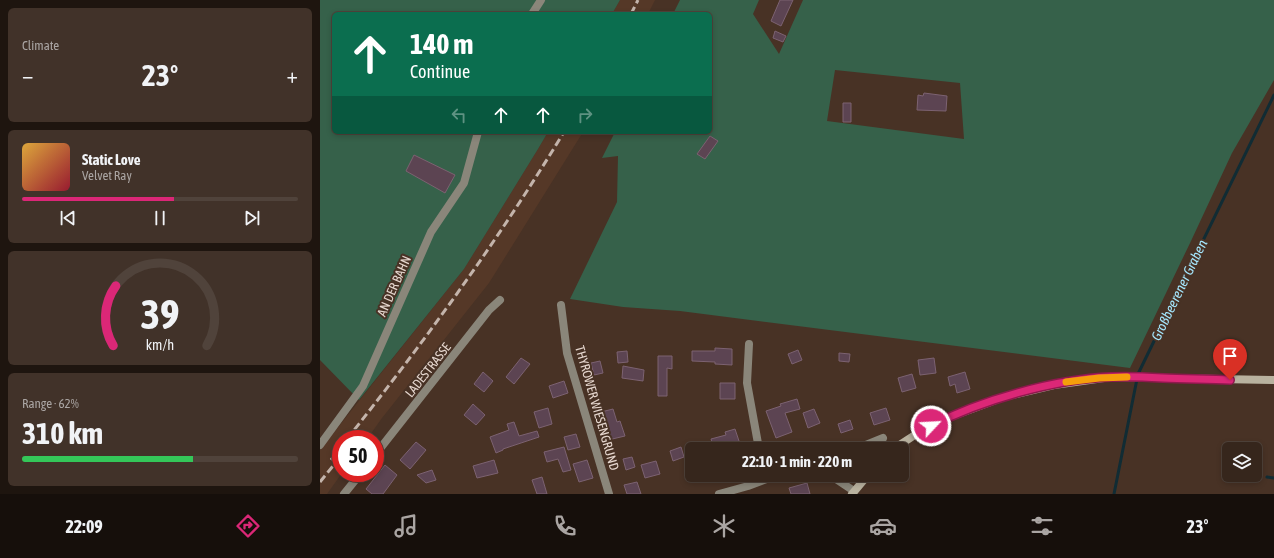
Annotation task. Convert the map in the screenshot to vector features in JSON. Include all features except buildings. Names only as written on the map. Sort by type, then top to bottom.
[{"type":"main road","points":[[904,442],[942,420],[1004,397],[1054,385],[1099,378],[1119,377],[1274,380]]},
{"type":"main road","points":[[853,492],[862,482]]},
{"type":"street","points":[[533,12],[541,0]]},
{"type":"street","name":"AN DER BAHN","points":[[320,445],[363,386],[432,232],[464,183],[477,134]]},
{"type":"street","name":"LADESTRASSE","points":[[384,444],[489,310],[500,300]]},
{"type":"street","name":"THYROWER WIESENGRUND","points":[[561,305],[567,353],[609,494]]},
{"type":"street","points":[[749,344],[748,383],[758,442]]},
{"type":"street","points":[[873,442],[883,438]]},
{"type":"street","points":[[344,494],[354,482]]},
{"type":"street","points":[[719,494],[758,482]]},
{"type":"street","points":[[839,482],[853,492]]},
{"type":"shaded area","points":[[620,0],[655,0],[649,12],[613,12]]},
{"type":"shaded area","points":[[547,134],[582,134],[489,283],[373,430],[336,430],[464,269]]},
{"type":"shaded area","points":[[332,435],[332,482],[336,482],[327,494],[320,494],[320,450]]},
{"type":"green space","points":[[320,0],[620,0],[613,12],[332,12],[332,134],[547,134],[464,269],[359,400],[320,360]]},
{"type":"green space","points":[[680,0],[759,0],[753,14],[779,54],[803,0],[1274,0],[1274,80],[1232,153],[1130,368],[680,311],[623,307],[570,299],[617,202],[618,156],[602,158],[614,134],[712,134],[712,12],[674,12]],"holes":[[[835,70],[960,83],[964,139],[827,121]]]},
{"type":"waterway","name":"Großbeerener Graben","points":[[1114,494],[1138,374],[1274,95]]},
{"type":"waterway","points":[[1267,477],[1274,478]]},
{"type":"railway","points":[[632,12],[638,0]]},
{"type":"railway","points":[[354,430],[405,365],[460,289],[514,211],[563,134]]},
{"type":"railway","points":[[320,482],[332,467]]},
{"type":"slow traffic","points":[[1066,382],[1111,377],[1127,377]]},
{"type":"route","points":[[931,426],[942,420],[1004,397],[1071,382],[1119,377],[1230,380]]}]
